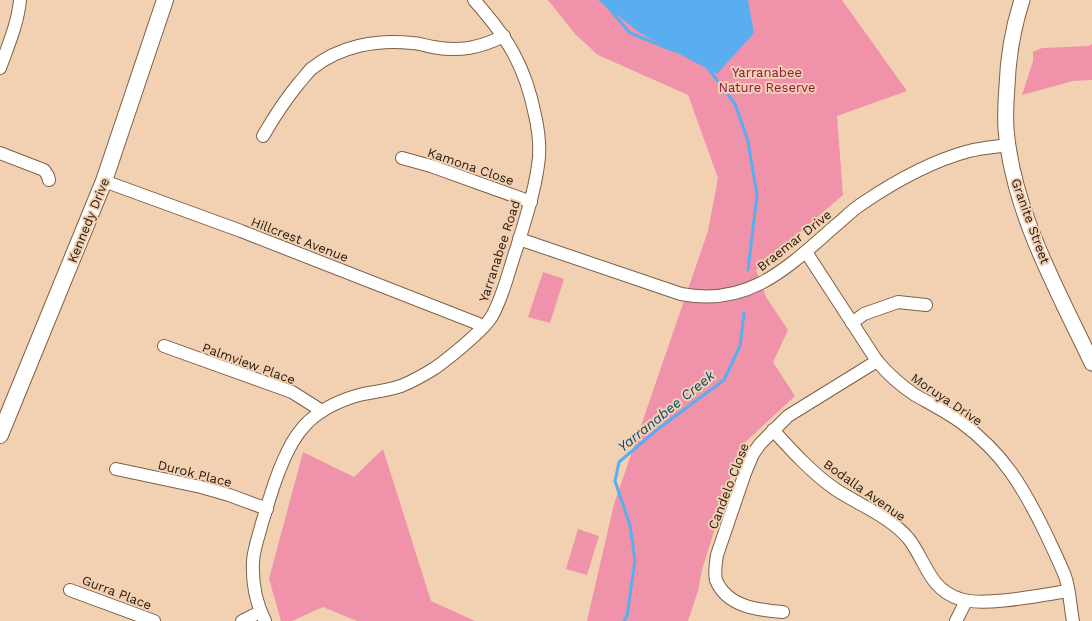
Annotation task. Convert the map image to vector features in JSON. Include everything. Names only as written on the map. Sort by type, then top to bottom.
[{"type":"main road","name":"Kennedy Drive","points":[[0,435],[104,181],[165,0]]},
{"type":"street","points":[[0,68],[8,49],[20,5],[26,0]]},
{"type":"street","name":"Yarranabee Road","points":[[263,616],[256,598],[253,561],[255,548],[266,509],[281,467],[293,441],[308,422],[322,412],[346,399],[399,386],[416,379],[451,356],[484,326],[498,303],[519,240],[538,169],[539,133],[526,78],[511,47],[504,36],[474,0]]},
{"type":"street","name":"Granite Street","points":[[1022,0],[1012,38],[1008,64],[1006,107],[1008,145],[1016,182],[1037,245],[1092,363]]},
{"type":"street","points":[[263,136],[279,108],[311,70],[324,61],[342,52],[361,45],[377,42],[413,43],[449,49],[469,49],[482,46],[504,36]]},
{"type":"street","name":"Braemar Drive","points":[[519,240],[681,294],[698,297],[728,296],[770,279],[806,252],[861,204],[910,175],[969,151],[1008,145]]},
{"type":"street","points":[[0,153],[44,170],[49,180]]},
{"type":"street","name":"Kamona Close","points":[[402,158],[438,168],[530,202]]},
{"type":"street","name":"Hillcrest Avenue","points":[[104,181],[241,231],[484,326]]},
{"type":"street","name":"Moruya Drive","points":[[806,252],[877,360],[887,372],[900,384],[916,395],[962,422],[988,444],[1006,464],[1034,510],[1065,577],[1072,621]]},
{"type":"street","points":[[852,322],[864,314],[898,302],[926,305]]},
{"type":"street","name":"Palmview Place","points":[[164,346],[292,392],[322,412]]},
{"type":"street","name":"Candelo Close","points":[[783,612],[753,608],[740,604],[730,598],[716,579],[715,568],[717,555],[753,454],[760,444],[788,416],[877,360]]},
{"type":"street","name":"Bodalla Avenue","points":[[773,430],[823,480],[885,519],[899,530],[912,544],[930,577],[948,594],[966,601],[986,602],[1068,592]]},
{"type":"street","name":"Durok Place","points":[[116,469],[208,489],[266,509]]},
{"type":"street","name":"Gurra Place","points":[[70,590],[154,621]]},
{"type":"street","points":[[956,621],[966,601]]},
{"type":"street","points":[[242,621],[263,616]]},
{"type":"green space","name":"Yarranabee Nature Reserve","points":[[548,0],[842,0],[907,91],[837,116],[843,195],[756,270],[766,297],[788,330],[773,362],[795,396],[740,447],[688,621],[587,621],[614,504],[708,231],[718,178],[688,95],[598,55],[575,34]]},
{"type":"green space","points":[[1092,44],[1092,80],[1073,81],[1022,95],[1033,61],[1033,52],[1042,48],[1089,46]]},
{"type":"green space","points":[[543,272],[564,279],[550,323],[528,317]]},
{"type":"green space","points":[[383,449],[431,601],[475,621],[357,621],[323,607],[292,621],[281,621],[269,579],[303,452],[354,477]]},
{"type":"green space","points":[[578,529],[599,536],[587,575],[566,569]]},
{"type":"water","points":[[598,0],[748,0],[754,33],[717,74],[640,33]]},
{"type":"waterway","name":"Yarranabee Creek","points":[[602,0],[630,33],[675,51]]},
{"type":"waterway","name":"Yarranabee Creek","points":[[708,68],[735,104],[748,141],[757,195],[748,270]]},
{"type":"waterway","name":"Yarranabee Creek","points":[[624,621],[627,616],[635,561],[630,525],[615,481],[619,462],[658,429],[724,380],[740,346],[744,313]]}]
